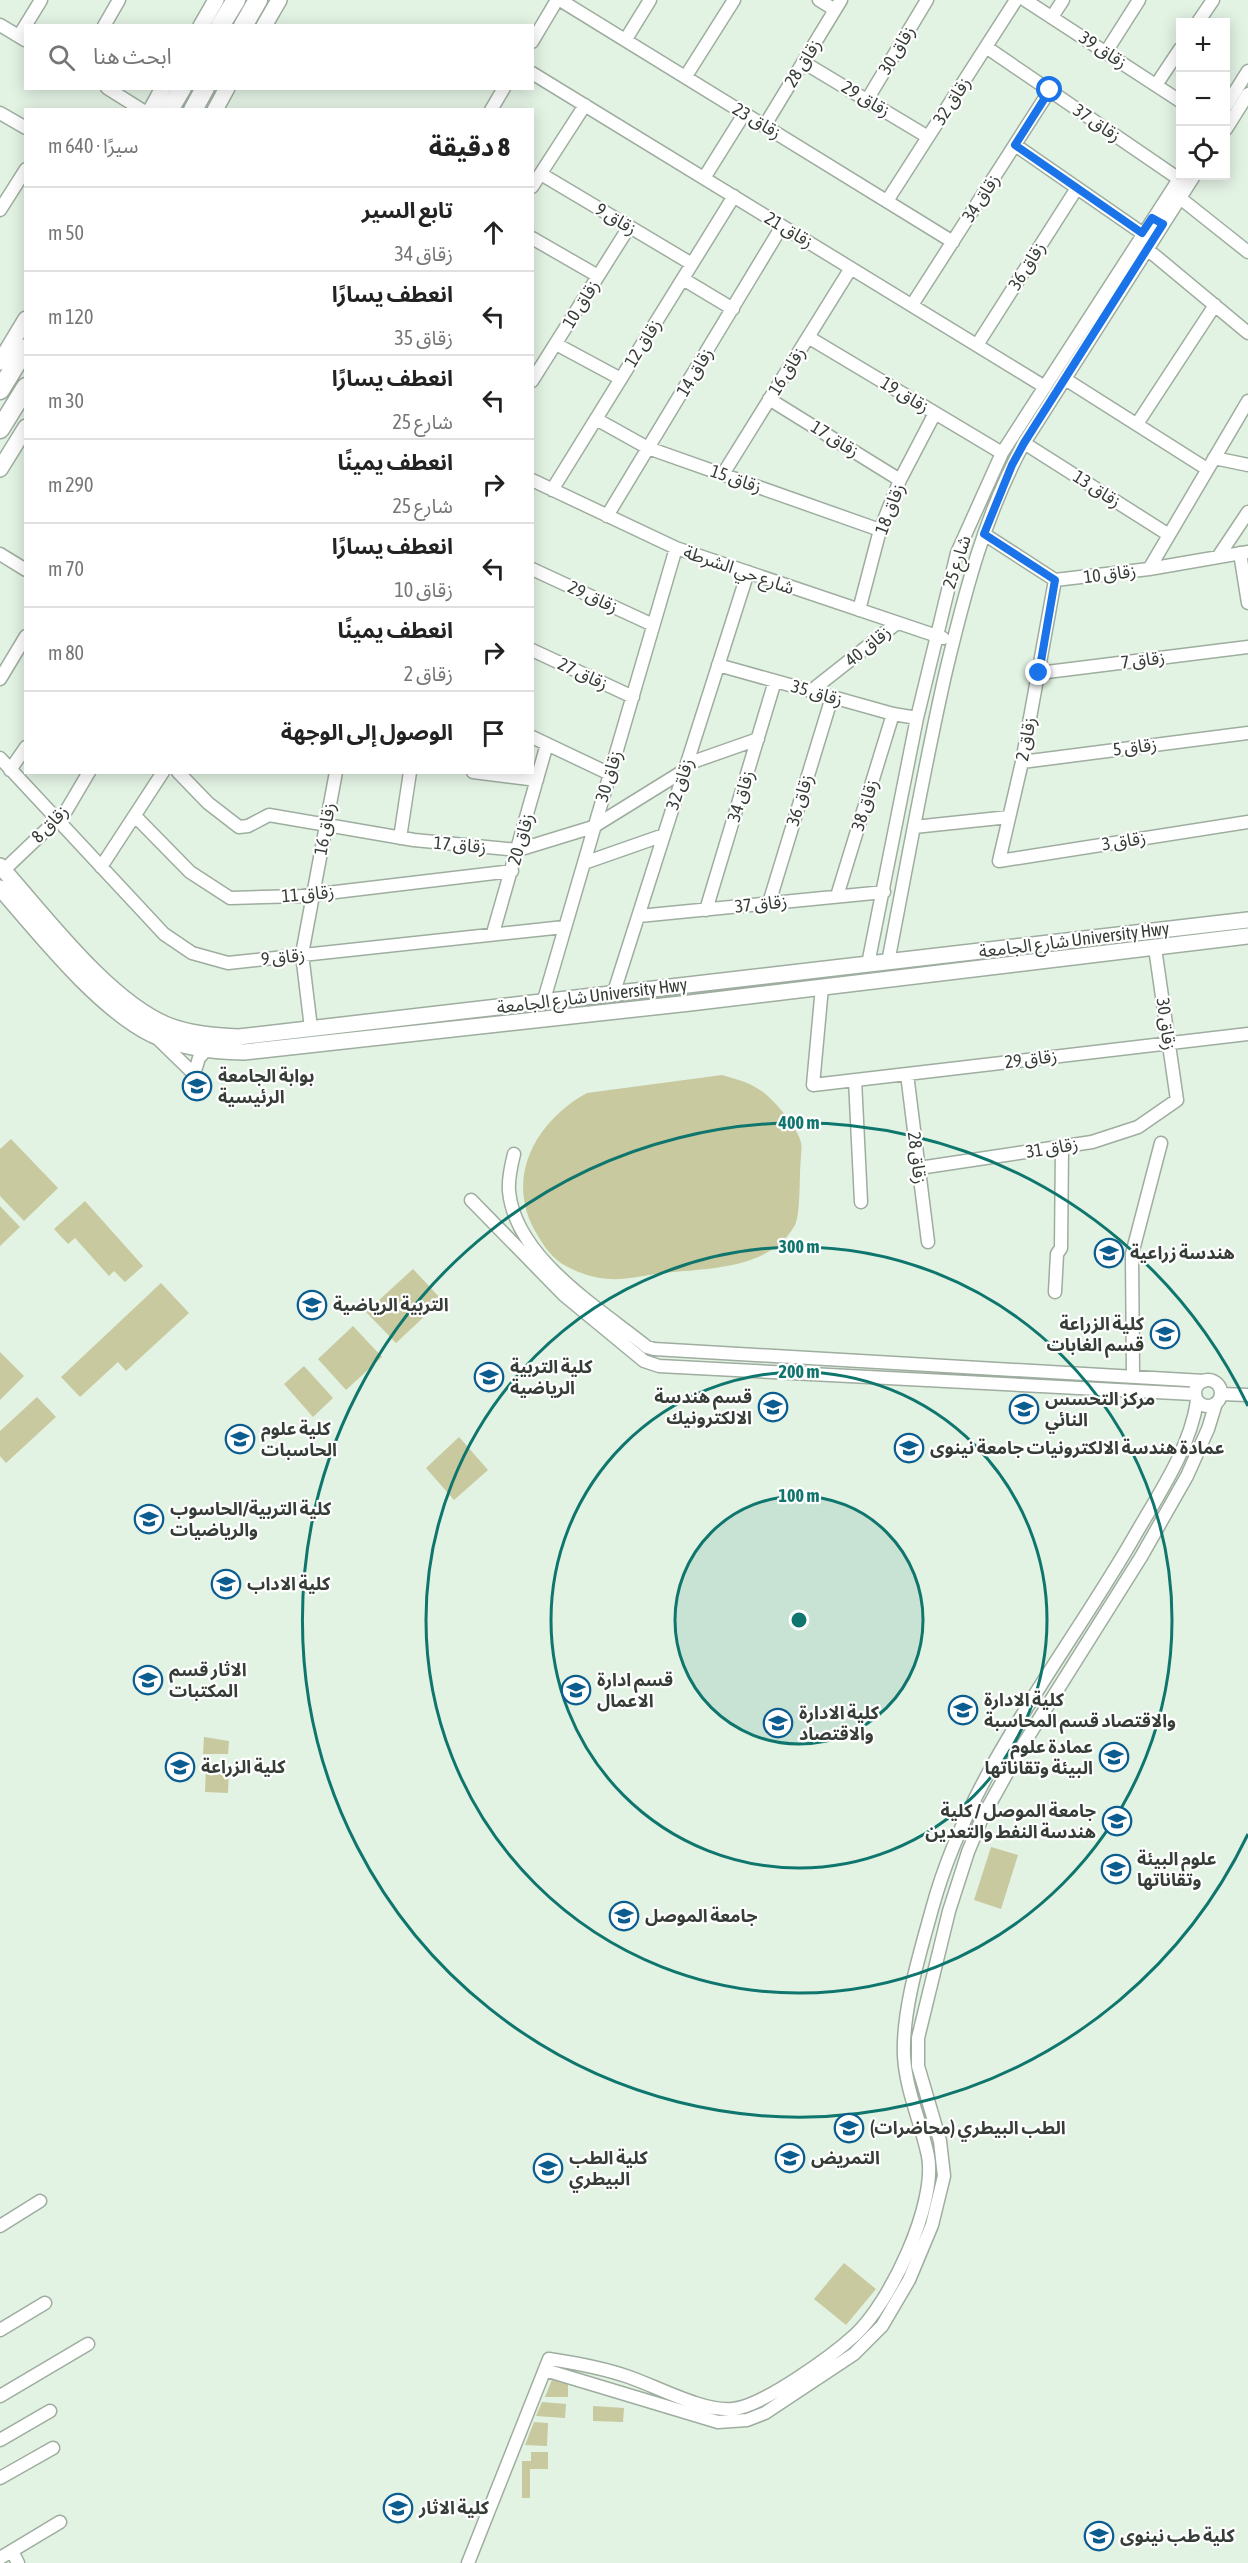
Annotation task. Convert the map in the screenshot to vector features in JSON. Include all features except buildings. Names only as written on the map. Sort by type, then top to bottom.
[{"type":"highway","points":[[221,24],[236,0]]},
{"type":"highway","points":[[244,24],[258,0]]},
{"type":"highway","points":[[170,108],[181,90]]},
{"type":"highway","points":[[194,108],[204,90]]},
{"type":"highway","points":[[0,390],[24,351]]},
{"type":"highway","points":[[0,429],[24,390]]},
{"type":"main road","points":[[202,24],[216,0]]},
{"type":"main road","points":[[265,24],[279,0]]},
{"type":"main road","points":[[152,108],[162,90]]},
{"type":"main road","points":[[216,108],[226,90]]},
{"type":"main road","points":[[0,362],[24,322]]},
{"type":"main road","points":[[0,469],[24,430]]},
{"type":"main road","name":"شارع الجامعة University Hwy","points":[[2,868],[93,970],[141,1012],[160,1022],[190,1032],[239,1037],[497,1009],[1248,920]]},
{"type":"main road","name":"شارع الجامعة University Hwy","points":[[0,888],[97,993],[126,1017],[153,1034],[183,1045],[244,1052],[499,1025],[1248,936]]},
{"type":"main road","points":[[497,1009],[499,1025]]},
{"type":"street","points":[[29,24],[41,0]]},
{"type":"street","points":[[105,24],[119,0]]},
{"type":"street","points":[[534,39],[559,0]]},
{"type":"street","name":"زقاق 23","points":[[559,0],[626,39],[953,242]]},
{"type":"street","points":[[626,39],[650,0]]},
{"type":"street","points":[[686,76],[734,0]]},
{"type":"street","points":[[819,0],[838,5]]},
{"type":"street","name":"زقاق 30","points":[[867,100],[927,0]]},
{"type":"street","name":"زقاق 32","points":[[887,201],[1016,0]]},
{"type":"street","name":"زقاق 39","points":[[1025,0],[1176,98]]},
{"type":"street","points":[[1052,17],[1063,0]]},
{"type":"street","points":[[1106,52],[1139,0]]},
{"type":"street","points":[[1201,18],[1213,0]]},
{"type":"street","name":"زقاق 28","points":[[765,125],[838,5]]},
{"type":"street","points":[[0,25],[22,38]]},
{"type":"street","name":"زقاق 37","points":[[986,47],[1176,174]]},
{"type":"street","points":[[1156,85],[1176,55]]},
{"type":"street","name":"زقاق 29","points":[[803,62],[928,137]]},
{"type":"street","points":[[1230,100],[1248,71]]},
{"type":"street","name":"زقاق 21","points":[[534,74],[1045,387]]},
{"type":"street","points":[[110,90],[139,108]]},
{"type":"street","points":[[492,108],[503,90]]},
{"type":"street","name":"زقاق 34","points":[[912,305],[1050,90]]},
{"type":"street","points":[[1228,126],[1248,94]]},
{"type":"street","points":[[534,184],[585,105]]},
{"type":"street","points":[[0,113],[24,127]]},
{"type":"street","points":[[704,178],[744,114]]},
{"type":"street","points":[[1015,145],[1142,233]]},
{"type":"street","points":[[0,210],[24,173]]},
{"type":"street","name":"زقاق 9","points":[[541,174],[692,264]]},
{"type":"street","name":"شارع 25","points":[[888,962],[953,640],[973,559],[1012,465],[1147,249],[1178,180]]},
{"type":"street","name":"شارع 25","points":[[868,964],[917,718],[957,553],[1002,453],[1142,233],[1158,221],[1180,198],[1191,180]]},
{"type":"street","name":"زقاق 36","points":[[977,345],[1077,188]]},
{"type":"street","name":"زقاق 12","points":[[552,490],[734,196]]},
{"type":"street","points":[[1180,198],[1247,248]]},
{"type":"street","name":"زقاق 10","points":[[534,378],[629,226]]},
{"type":"street","name":"زقاق 14","points":[[607,516],[782,226]]},
{"type":"street","points":[[534,239],[598,276]]},
{"type":"street","points":[[1147,249],[1248,333]]},
{"type":"street","name":"زقاق 16","points":[[723,474],[851,268]]},
{"type":"street","points":[[683,279],[733,309]]},
{"type":"street","points":[[1137,424],[1215,305]]},
{"type":"street","name":"زقاق 19","points":[[808,337],[1002,453]]},
{"type":"street","points":[[556,344],[621,379]]},
{"type":"street","points":[[1065,379],[1207,469]]},
{"type":"street","name":"زقاق 17","points":[[770,399],[900,480]]},
{"type":"street","points":[[1149,569],[1248,401]]},
{"type":"street","name":"زقاق 18","points":[[859,610],[880,530],[900,480],[935,413]]},
{"type":"street","name":"زقاق 15","points":[[596,419],[648,448],[880,530]]},
{"type":"street","name":"زقاق 13","points":[[1024,443],[1169,535]]},
{"type":"street","points":[[1214,458],[1248,465]]},
{"type":"street","name":"شارع حي الشرطة","points":[[534,481],[676,548],[953,640]]},
{"type":"street","points":[[1218,557],[1248,512]]},
{"type":"street","points":[[984,534],[1055,580]]},
{"type":"street","name":"زقاق 30","points":[[543,1003],[676,548]]},
{"type":"street","points":[[1244,552],[1248,603]]},
{"type":"street","name":"زقاق 10","points":[[1055,580],[1149,569],[1244,552]]},
{"type":"street","points":[[0,554],[24,569]]},
{"type":"street","name":"زقاق 29","points":[[534,570],[653,626]]},
{"type":"street","name":"زقاق 32","points":[[613,995],[748,572]]},
{"type":"street","name":"زقاق 2","points":[[999,861],[1022,762],[1055,580]]},
{"type":"street","name":"زقاق 40","points":[[811,691],[897,623]]},
{"type":"street","points":[[0,679],[24,639]]},
{"type":"street","name":"زقاق 7","points":[[1039,673],[1248,647]]},
{"type":"street","name":"زقاق 27","points":[[534,651],[633,697]]},
{"type":"street","name":"زقاق 35","points":[[718,665],[894,714],[917,718]]},
{"type":"street","name":"زقاق 34","points":[[706,910],[775,681]]},
{"type":"street","name":"زقاق 36","points":[[769,903],[832,697]]},
{"type":"street","name":"زقاق 38","points":[[837,896],[894,714]]},
{"type":"street","name":"زقاق 5","points":[[1022,762],[1248,733]]},
{"type":"street","points":[[534,738],[610,774]]},
{"type":"street","name":"زقاق 17","points":[[325,827],[400,838],[518,850],[593,827],[686,767],[758,739]]},
{"type":"street","name":"زقاق 20","points":[[493,933],[547,744]]},
{"type":"street","points":[[10,770],[24,750]]},
{"type":"street","points":[[0,758],[56,821]]},
{"type":"street","name":"زقاق 8","points":[[2,868],[66,812],[88,774]]},
{"type":"street","points":[[101,867],[162,774]]},
{"type":"street","points":[[180,774],[208,803],[239,826],[248,826],[269,815],[325,827]]},
{"type":"street","name":"زقاق 16","points":[[311,1028],[302,954],[336,774]]},
{"type":"street","points":[[400,838],[410,774]]},
{"type":"street","points":[[489,774],[537,780]]},
{"type":"street","name":"زقاق 11","points":[[135,816],[190,872],[226,898],[314,895],[512,871]]},
{"type":"street","points":[[914,828],[1009,817]]},
{"type":"street","name":"زقاق 9","points":[[56,821],[149,920],[192,953],[228,963],[564,927]]},
{"type":"street","name":"زقاق 3","points":[[999,861],[1248,822]]},
{"type":"street","points":[[584,863],[664,835]]},
{"type":"street","name":"زقاق 37","points":[[639,916],[884,892]]},
{"type":"street","name":"زقاق 30","points":[[1155,948],[1177,1101]]},
{"type":"street","name":"زقاق 29","points":[[822,987],[813,1085],[1248,1034]]},
{"type":"street","points":[[153,1034],[194,1074],[199,1059],[207,1049]]},
{"type":"street","name":"زقاق 28","points":[[907,1074],[928,1242]]},
{"type":"street","points":[[855,1080],[861,1202]]},
{"type":"street","name":"زقاق 31","points":[[919,1168],[1092,1142],[1138,1127],[1177,1101]]},
{"type":"street","points":[[1132,1375],[1132,1254],[1161,1143]]},
{"type":"street","points":[[1055,1292],[1056,1254],[1061,1248],[1062,1147]]},
{"type":"street","points":[[514,1154],[510,1179],[512,1203],[532,1245],[567,1284],[647,1347],[674,1351],[1132,1375],[1204,1381],[1216,1383],[1219,1399],[1187,1476],[1141,1557],[1021,1748],[982,1818],[968,1852],[949,1911],[923,2012],[917,2052],[921,2082],[944,2163],[943,2190],[909,2280],[893,2311],[876,2334],[854,2354],[765,2413],[734,2422],[718,2422],[547,2364]]},
{"type":"street","points":[[471,1200],[564,1295],[644,1361],[659,1366],[1196,1397],[1208,1407],[1219,1399],[1248,1395]]},
{"type":"street","points":[[547,2364],[598,2367],[699,2403],[732,2409],[746,2406],[778,2390],[844,2345],[867,2324],[879,2309],[918,2225],[928,2192],[928,2158],[907,2081],[904,2042],[908,2013],[933,1906],[957,1841],[981,1789],[1013,1732],[1101,1595],[1163,1487],[1195,1416],[1197,1386],[1204,1381]]},
{"type":"street","points":[[933,1906],[949,1911]]},
{"type":"street","points":[[0,2226],[40,2201]]},
{"type":"street","points":[[0,2330],[45,2303]]},
{"type":"street","points":[[867,2324],[876,2334]]},
{"type":"street","points":[[0,2396],[88,2344]]},
{"type":"street","points":[[468,2563],[547,2364]]},
{"type":"street","points":[[0,2440],[50,2411]]},
{"type":"street","points":[[0,2478],[53,2448]]},
{"type":"street","points":[[0,2558],[60,2522]]},
{"type":"street","points":[[12,2551],[18,2563]]},
{"type":"green space","points":[[722,1075],[746,1083],[765,1094],[784,1114],[799,1137],[801,1148],[797,1219],[784,1240],[770,1251],[754,1259],[736,1264],[622,1279],[586,1275],[566,1266],[554,1257],[541,1240],[528,1215],[523,1195],[524,1174],[530,1155],[539,1136],[552,1120],[568,1105],[587,1093]]},
{"type":"green space","points":[[11,1139],[58,1188],[24,1221],[0,1196],[0,1149]]},
{"type":"green space","points":[[85,1201],[143,1266],[125,1282],[114,1271],[109,1276],[75,1238],[68,1244],[54,1229]]},
{"type":"green space","points":[[0,1206],[20,1227],[0,1246]]},
{"type":"green space","points":[[413,1269],[442,1300],[396,1343],[366,1312]]},
{"type":"green space","points":[[161,1283],[189,1313],[126,1371],[118,1362],[80,1397],[61,1377]]},
{"type":"green space","points":[[353,1326],[382,1357],[346,1390],[318,1359]]},
{"type":"green space","points":[[0,1352],[24,1376],[0,1400]]},
{"type":"green space","points":[[304,1366],[333,1398],[313,1417],[284,1384]]},
{"type":"green space","points":[[37,1397],[56,1417],[6,1463],[0,1456],[0,1431]]},
{"type":"green space","points":[[459,1437],[488,1470],[454,1500],[426,1468]]},
{"type":"green space","points":[[204,1737],[229,1741],[228,1754],[203,1754]]},
{"type":"green space","points":[[206,1767],[229,1768],[228,1793],[205,1792]]},
{"type":"green space","points":[[991,1847],[1018,1855],[1001,1909],[974,1900]]},
{"type":"green space","points":[[844,2263],[876,2289],[846,2325],[814,2299]]},
{"type":"green space","points":[[553,2377],[568,2377],[568,2397],[545,2397]]},
{"type":"green space","points":[[542,2402],[566,2404],[565,2418],[536,2416]]},
{"type":"green space","points":[[593,2406],[624,2408],[623,2422],[593,2421]]},
{"type":"green space","points":[[534,2422],[548,2423],[547,2446],[525,2445]]},
{"type":"green space","points":[[531,2452],[548,2452],[548,2469],[530,2469],[530,2498],[522,2498],[522,2461],[531,2461]]},
{"type":"place","name":"بوابة الجامعة الرئيسية","points":[[197,1086]]},
{"type":"place","name":"هندسة زراعية","points":[[1109,1253]]},
{"type":"place","name":"التربية الرياضية","points":[[312,1305]]},
{"type":"place","name":"كلية الزراعة قسم الغابات","points":[[1165,1334]]},
{"type":"place","name":"كلية التربية الرياضية","points":[[489,1377]]},
{"type":"place","name":"قسم هندسة الالكترونيك","points":[[773,1407]]},
{"type":"place","name":"مركز التحسس النائي","points":[[1024,1409]]},
{"type":"place","name":"كلية علوم الحاسبات","points":[[240,1439]]},
{"type":"place","name":"عمادة هندسة الالكترونيات جامعة نينوى","points":[[909,1448]]},
{"type":"place","name":"كلية التربية/الحاسوب والرياضيات","points":[[149,1519]]},
{"type":"place","name":"كلية الاداب","points":[[226,1584]]},
{"type":"place","name":"الاثار قسم المكتبات","points":[[148,1680]]},
{"type":"place","name":"قسم ادارة الاعمال","points":[[576,1690]]},
{"type":"place","name":"كلية الادارة والاقتصاد قسم المحاسبة","points":[[963,1710]]},
{"type":"place","name":"كلية الادارة والاقتصاد","points":[[778,1723]]},
{"type":"place","name":"عمادة علوم البيئة وتقاناتها","points":[[1114,1757]]},
{"type":"place","name":"كلية الزراعة","points":[[180,1767]]},
{"type":"place","name":"جامعة الموصل / كلية هندسة النفط والتعدين","points":[[1117,1821]]},
{"type":"place","name":"علوم البيئة وتقاناتها","points":[[1116,1869]]},
{"type":"place","name":"جامعة الموصل","points":[[624,1916]]},
{"type":"place","name":"الطب البيطري (محاضرات)","points":[[849,2128]]},
{"type":"place","name":"التمريض","points":[[790,2158]]},
{"type":"place","name":"كلية الطب البيطري","points":[[548,2168]]},
{"type":"place","name":"كلية الاثار","points":[[398,2508]]},
{"type":"place","name":"كلية طب نينوى","points":[[1099,2536]]},
{"type":"route","points":[[1039,673],[1055,580],[984,534],[1012,465],[1024,443],[1163,224],[1152,218],[1142,233],[1015,145],[1050,90]]}]
